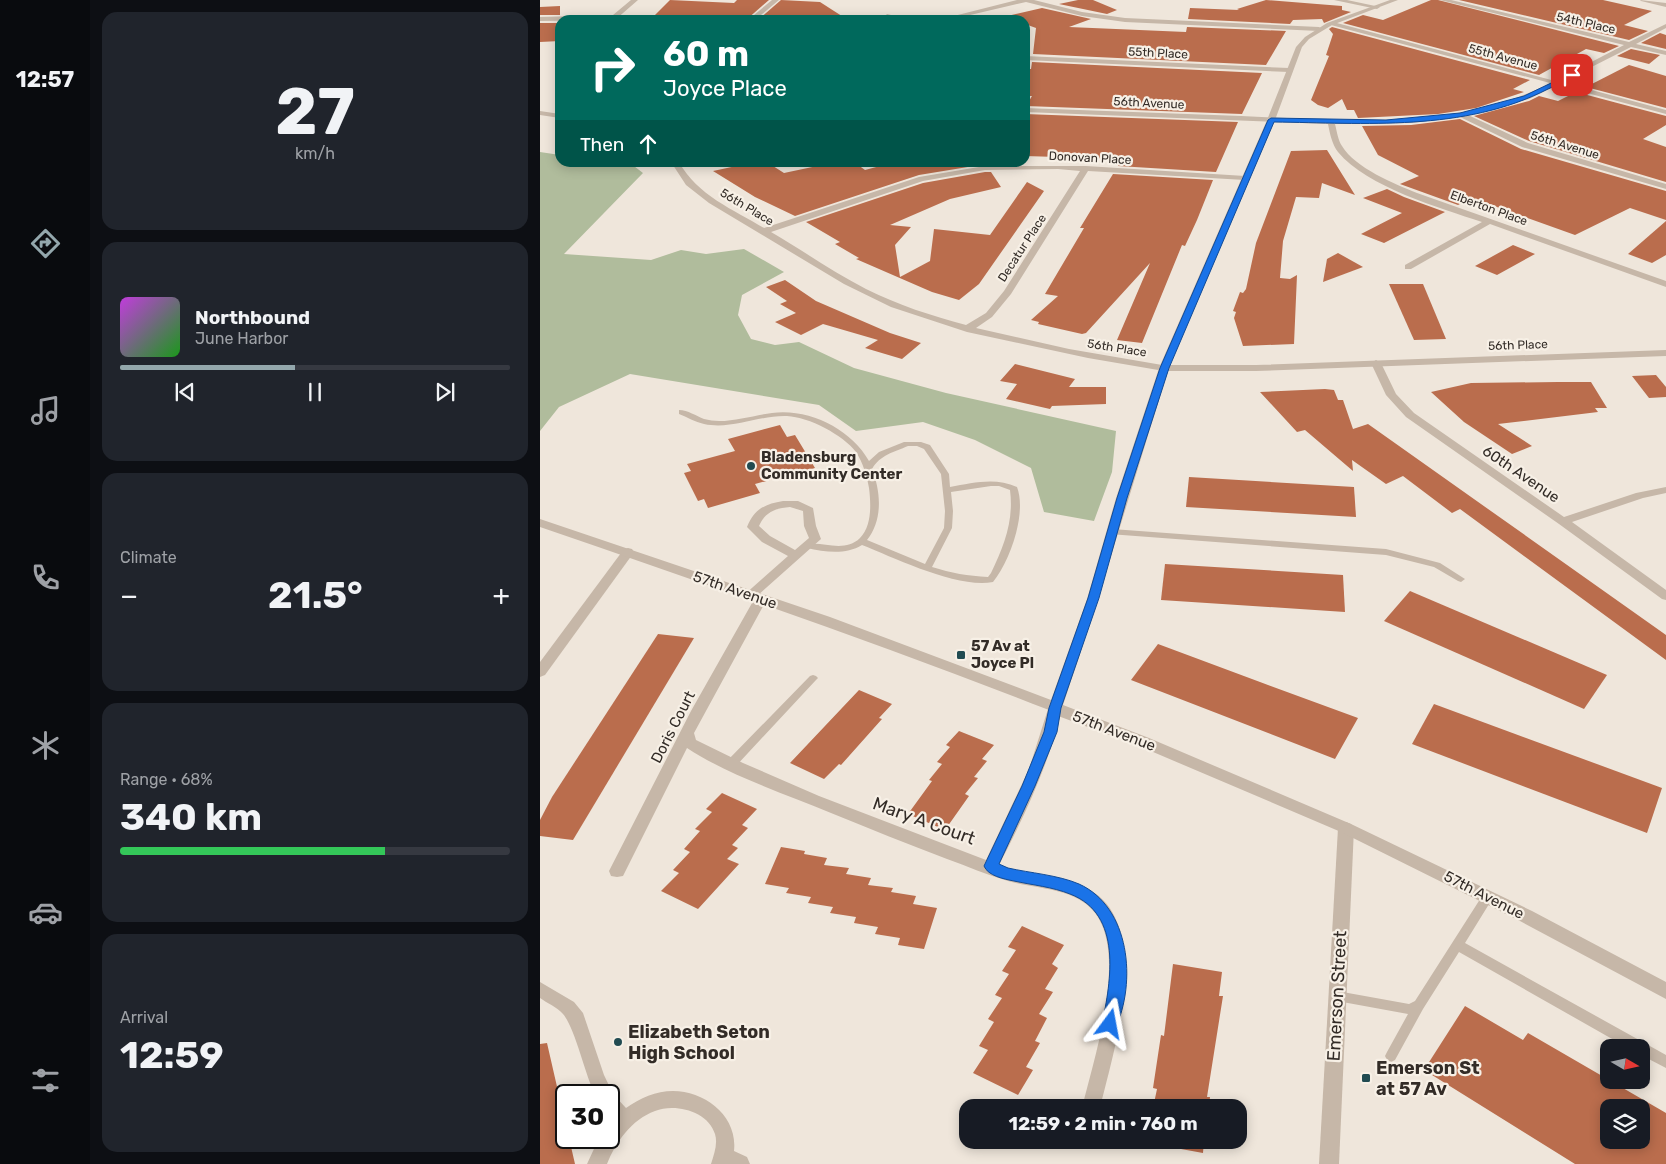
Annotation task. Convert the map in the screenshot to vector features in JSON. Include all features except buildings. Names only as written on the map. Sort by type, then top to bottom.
[{"type":"street","points":[[617,15],[636,0]]},
{"type":"street","points":[[757,15],[776,0]]},
{"type":"street","points":[[963,15],[1026,0],[1082,14],[1125,20],[1319,29]]},
{"type":"street","points":[[1337,0],[1378,7]]},
{"type":"street","points":[[991,866],[1041,758],[1050,732],[1055,708],[1093,598],[1164,368],[1176,345],[1303,40],[1319,29],[1396,0]]},
{"type":"street","name":"54th Place","points":[[1443,0],[1666,53]]},
{"type":"street","points":[[1643,0],[1666,5]]},
{"type":"street","points":[[540,18],[555,18]]},
{"type":"street","name":"55th Avenue","points":[[1333,24],[1666,112]]},
{"type":"street","name":"56th Avenue","points":[[1030,110],[1331,122],[1411,121],[1461,115],[1509,104],[1557,82],[1666,26]]},
{"type":"street","name":"55th Place","points":[[1030,58],[1289,70]]},
{"type":"street","points":[[540,113],[555,115]]},
{"type":"street","name":"56th Avenue","points":[[1461,115],[1525,145],[1666,187]]},
{"type":"street","name":"Elberton Place","points":[[1331,122],[1335,141],[1342,152],[1374,174],[1431,200],[1488,222],[1666,284]]},
{"type":"street","name":"Donovan Place","points":[[1030,166],[1244,178]]},
{"type":"street","name":"56th Place","points":[[679,167],[696,189],[862,290],[924,317],[967,329],[1077,354],[1164,368],[1256,368],[1666,353]]},
{"type":"street","name":"Donovan Place","points":[[764,231],[913,182],[962,171],[1008,167]]},
{"type":"street","name":"Decatur Place","points":[[967,329],[989,315],[1008,292],[1086,168]]},
{"type":"street","points":[[1408,266],[1488,222]]},
{"type":"street","name":"60th Avenue","points":[[1376,363],[1390,395],[1410,415],[1563,521],[1666,596]]},
{"type":"street","points":[[1563,521],[1640,495],[1666,490]]},
{"type":"street","points":[[755,597],[771,579],[796,555],[810,546],[815,539],[810,526],[810,510],[804,505],[790,504],[765,510],[757,516],[753,527],[766,539],[796,555]]},
{"type":"street","name":"57th Avenue","points":[[540,523],[628,552],[934,660],[1144,742],[1346,828],[1488,896],[1585,946],[1666,991]]},
{"type":"street","points":[[540,672],[628,552]]},
{"type":"street","name":"Doris Court","points":[[617,871],[688,735],[698,710],[755,597]]},
{"type":"street","name":"Mary A Court","points":[[688,735],[690,743],[731,764],[823,804],[947,853],[991,866],[1005,874],[1074,889],[1095,901],[1106,915],[1112,930],[1118,959],[1117,990],[1093,1099]]},
{"type":"street","name":"Emerson Street","points":[[1328,1164],[1346,828]]},
{"type":"street","points":[[540,989],[568,1007],[577,1019],[599,1084]]},
{"type":"street","points":[[620,1124],[639,1109],[658,1101],[676,1099],[695,1102],[717,1118],[725,1138],[728,1161]]},
{"type":"street","points":[[620,1114],[624,1119]]},
{"type":"street","points":[[597,1164],[604,1149]]},
{"type":"lane","points":[[682,412],[706,422],[776,414],[806,416],[830,429],[859,451],[868,469],[874,491],[874,522],[862,541],[841,550],[810,546]]},
{"type":"lane","points":[[868,469],[872,460],[882,454],[907,444],[918,444],[927,447],[945,474],[948,528],[928,567]]},
{"type":"lane","points":[[862,541],[928,567],[979,580],[990,580],[1002,559],[1015,525],[1017,504],[1014,489],[1007,485],[947,490]]},
{"type":"lane","points":[[1112,532],[1386,552],[1437,565],[1461,579]]},
{"type":"lane","points":[[731,764],[813,678]]},
{"type":"lane","points":[[1391,1056],[1419,1005],[1488,896]]},
{"type":"lane","points":[[1458,945],[1625,1039]]},
{"type":"lane","points":[[1337,996],[1409,1009],[1419,1005]]},
{"type":"lane","points":[[1650,1053],[1666,1062]]},
{"type":"green space","points":[[540,152],[555,154],[555,167],[635,167],[643,173],[564,254],[651,260],[681,250],[706,254],[744,249],[784,272],[742,295],[738,315],[751,339],[775,345],[799,342],[854,368],[946,393],[1116,431],[1112,472],[1094,521],[1044,512],[1031,468],[975,440],[923,422],[856,431],[819,405],[630,374],[559,407],[540,431]]},
{"type":"place","name":"Bladensburg Community Center","points":[[751,466]]},
{"type":"place","name":"57 Av at Joyce Pl","points":[[961,655]]},
{"type":"place","name":"Elizabeth Seton High School","points":[[618,1042]]},
{"type":"place","name":"Emerson St at 57 Av","points":[[1366,1078]]},
{"type":"route","points":[[1110,1024],[1117,990],[1118,959],[1112,930],[1106,915],[1095,901],[1074,889],[1005,874],[991,866],[1041,758],[1050,732],[1055,708],[1093,598],[1122,498],[1164,368],[1176,345],[1218,246],[1244,178],[1271,120],[1386,122],[1461,115],[1509,104],[1526,98],[1572,75]]}]
